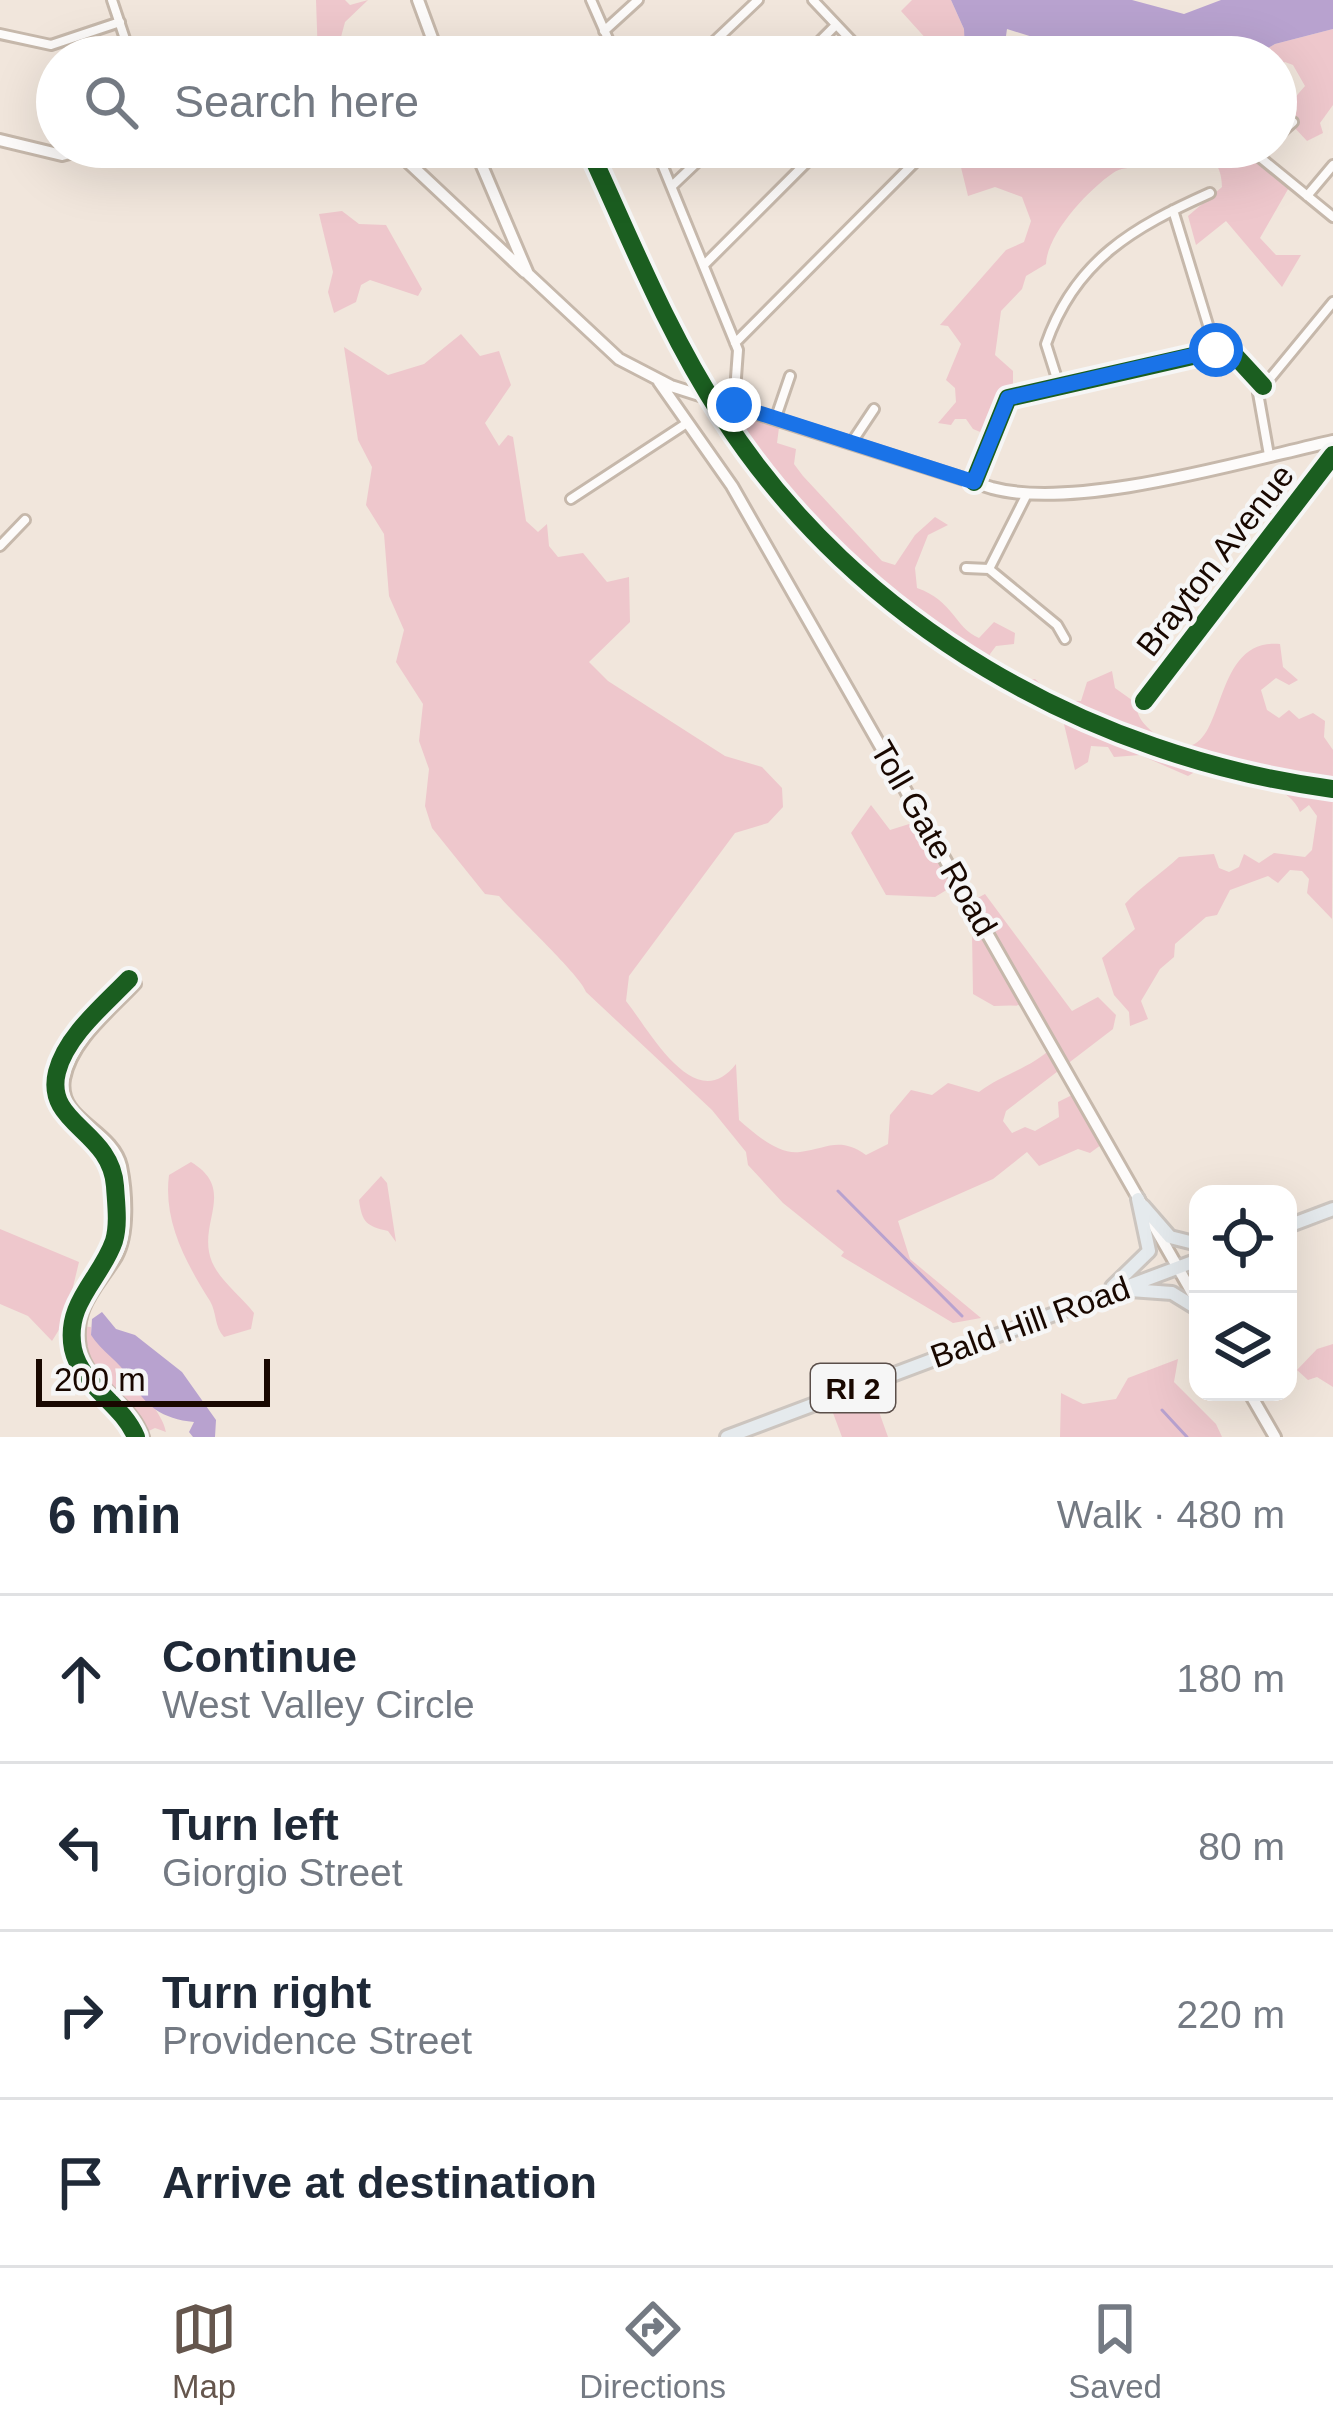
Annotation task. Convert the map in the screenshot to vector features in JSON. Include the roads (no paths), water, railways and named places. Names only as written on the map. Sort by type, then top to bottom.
[{"type":"main road","points":[[418,0],[431,36]]},
{"type":"main road","points":[[0,140],[36,148]]},
{"type":"main road","points":[[414,168],[617,358],[658,382],[974,482],[1027,494],[1070,496],[1333,441]]},
{"type":"main road","points":[[483,168],[528,274]]},
{"type":"main road","name":"Toll Gate Road","points":[[658,382],[744,506],[1191,1293]]},
{"type":"main road","points":[[1138,1199],[1170,1237],[1189,1242]]},
{"type":"main road","points":[[1100,1296],[1150,1252],[1138,1199]]},
{"type":"main road","points":[[1297,1223],[1333,1209]]},
{"type":"main road","name":"Bald Hill Road","points":[[727,1437],[1189,1263]]},
{"type":"main road","points":[[1117,1290],[1163,1291],[1189,1302]]},
{"type":"main road","points":[[1254,1401],[1275,1437]]},
{"type":"street","points":[[112,0],[124,36]]},
{"type":"street","points":[[591,0],[606,36]]},
{"type":"street","points":[[604,31],[638,0]]},
{"type":"street","points":[[720,36],[758,0]]},
{"type":"street","points":[[813,0],[847,36]]},
{"type":"street","points":[[78,36],[120,22]]},
{"type":"street","points":[[825,36],[836,25]]},
{"type":"street","points":[[0,34],[36,42]]},
{"type":"street","points":[[1306,196],[1333,165]]},
{"type":"street","points":[[664,168],[735,343],[740,370],[734,405]]},
{"type":"street","points":[[672,186],[691,168]]},
{"type":"street","points":[[704,264],[801,168]]},
{"type":"street","points":[[735,343],[909,168]]},
{"type":"street","points":[[1277,168],[1333,217]]},
{"type":"street","points":[[1059,385],[1046,344],[1078,287],[1119,238],[1210,193]]},
{"type":"street","points":[[1173,210],[1216,350]]},
{"type":"street","points":[[1269,454],[1258,393],[1333,302]]},
{"type":"street","points":[[1322,316],[1333,324]]},
{"type":"street","points":[[974,482],[1008,398],[1228,348],[1263,386]]},
{"type":"street","points":[[776,418],[790,376]]},
{"type":"street","points":[[852,442],[874,410]]},
{"type":"street","points":[[571,499],[688,422]]},
{"type":"street","name":"Brayton Avenue","points":[[1144,701],[1333,454]]},
{"type":"street","points":[[989,569],[1027,494]]},
{"type":"street","points":[[0,546],[26,520]]},
{"type":"street","points":[[966,568],[989,569],[1057,625],[1065,639]]},
{"type":"street","points":[[133,982],[68,1046],[55,1088],[62,1112],[100,1142],[114,1174],[116,1232],[79,1299],[73,1348],[79,1366],[140,1437]]},
{"type":"waterway","points":[[838,1191],[962,1316]]},
{"type":"waterway","points":[[1162,1410],[1187,1437]]}]
